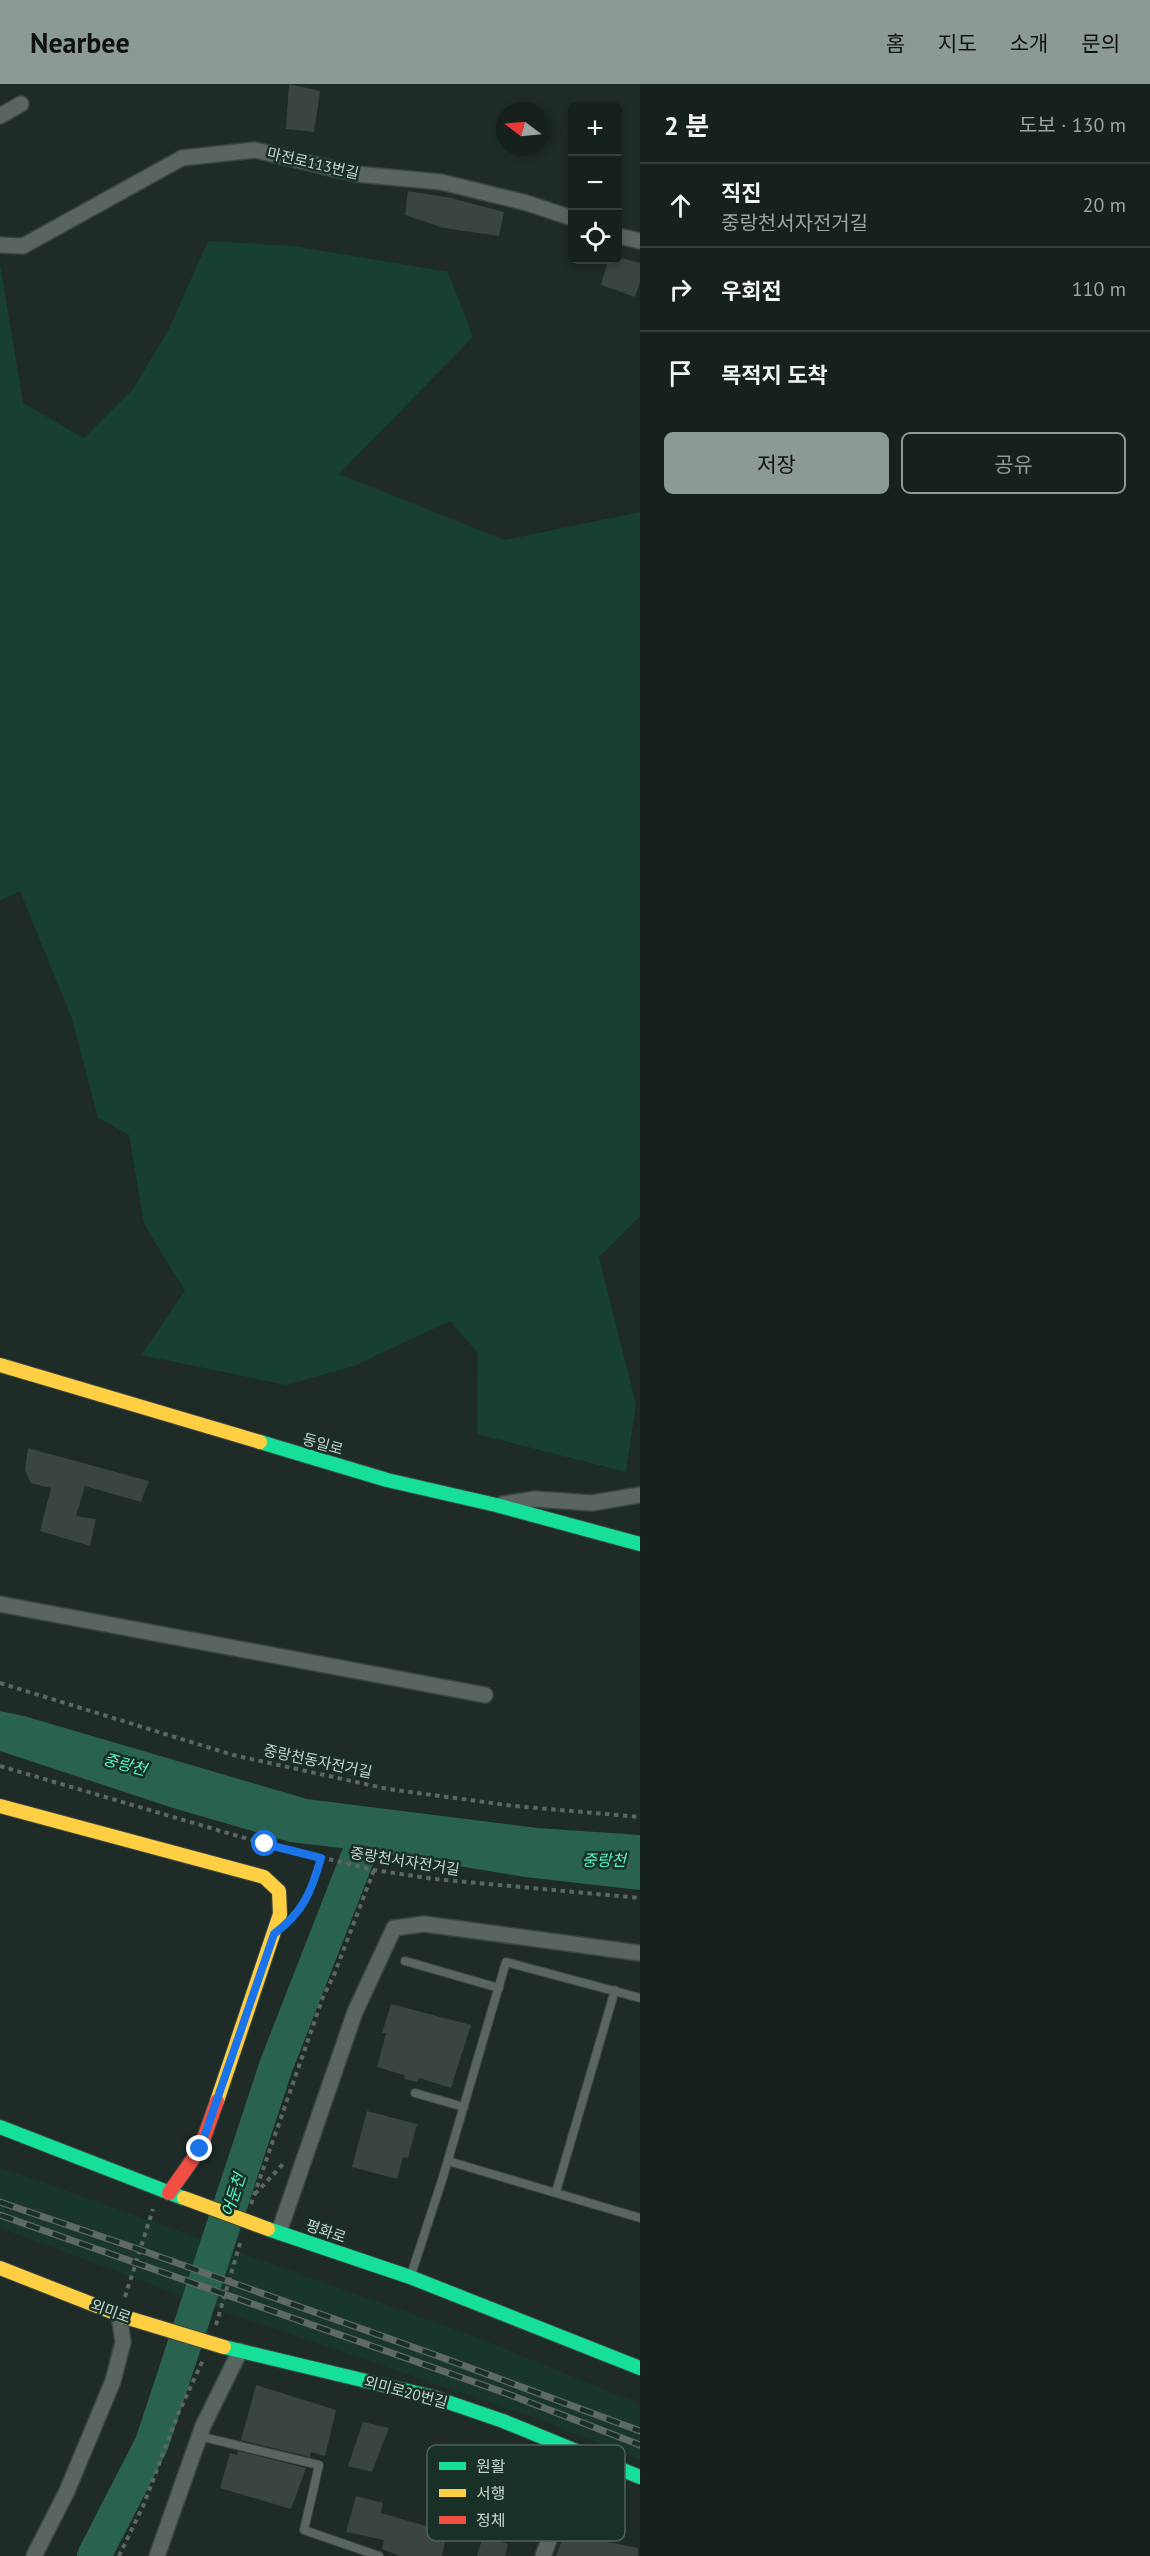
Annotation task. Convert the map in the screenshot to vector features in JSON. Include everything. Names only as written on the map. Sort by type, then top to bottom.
[{"type":"street","points":[[0,116],[21,104]]},
{"type":"street","name":"마전로113번길","points":[[0,245],[23,246],[182,159],[255,150],[356,174],[441,182],[527,203],[568,216]]},
{"type":"street","points":[[622,237],[640,242]]},
{"type":"street","name":"동일로","points":[[0,1365],[387,1480],[496,1505],[640,1544]]},
{"type":"street","points":[[496,1505],[535,1499],[592,1503],[640,1495]]},
{"type":"street","points":[[0,1604],[485,1695]]},
{"type":"street","points":[[0,1806],[264,1877],[279,1891],[280,1914],[274,1934],[200,2149],[169,2193]]},
{"type":"street","points":[[274,2231],[355,2012],[394,1928],[424,1924],[640,1953]]},
{"type":"street","name":"평화로","points":[[0,2127],[169,2193],[410,2277],[640,2368]]},
{"type":"street","name":"외미로","points":[[0,2268],[122,2316],[232,2349]]},
{"type":"street","points":[[34,2556],[67,2492],[113,2381],[123,2342],[122,2316]]},
{"type":"street","points":[[158,2556],[232,2349]]},
{"type":"street","name":"외미로20번길","points":[[232,2349],[433,2397],[503,2421],[562,2445]]},
{"type":"street","name":"외미로20번길","points":[[625,2470],[640,2476]]},
{"type":"street","points":[[543,2556],[549,2541]]},
{"type":"lane","points":[[405,1961],[499,1988]]},
{"type":"lane","points":[[410,2277],[448,2161],[506,1962],[640,1998]]},
{"type":"lane","points":[[556,2192],[615,1990]]},
{"type":"lane","points":[[414,2093],[464,2107]]},
{"type":"lane","points":[[448,2161],[640,2218]]},
{"type":"lane","points":[[199,2436],[319,2465],[304,2530],[379,2556]]},
{"type":"path","name":"중랑천동자전거길","points":[[0,1683],[232,1755],[388,1789],[514,1806],[640,1817]]},
{"type":"path","name":"중랑천서자전거길","points":[[0,1766],[321,1858],[374,1870],[434,1879],[640,1898]]},
{"type":"path","points":[[298,1911],[313,1886],[321,1858]]},
{"type":"path","points":[[122,2316],[153,2209]]},
{"type":"shaded area","points":[[208,241],[294,246],[448,272],[473,337],[339,474],[504,540],[640,512],[640,1216],[599,1257],[636,1404],[626,1472],[477,1434],[478,1353],[450,1321],[354,1366],[286,1385],[141,1355],[185,1291],[144,1224],[129,1135],[98,1118],[72,1019],[20,891],[0,901],[0,264],[23,403],[84,438],[133,389],[169,329]]},
{"type":"shaded area","points":[[0,2167],[471,2335],[640,2404],[640,2460],[625,2454],[625,2445],[602,2445],[532,2417],[234,2315],[0,2228]]},
{"type":"water","name":"중랑천","points":[[0,1711],[24,1716],[307,1799],[538,1828],[640,1835],[640,1890],[525,1877],[366,1851],[290,1842],[173,1808],[0,1751]]},
{"type":"building","points":[[289,84],[320,91],[314,132],[286,129]]},
{"type":"building","points":[[408,191],[451,198],[504,212],[499,236],[444,228],[405,215]]},
{"type":"building","points":[[622,258],[640,263],[640,282],[635,297],[601,285],[607,264],[622,264]]},
{"type":"building","points":[[28,1448],[149,1481],[141,1502],[85,1486],[76,1516],[96,1519],[90,1546],[40,1531],[51,1488],[31,1483],[25,1470]]},
{"type":"building","points":[[391,2004],[471,2025],[451,2088],[419,2078],[417,2082],[405,2079],[404,2075],[377,2067],[386,2033],[382,2033]]},
{"type":"building","points":[[367,2111],[417,2124],[408,2158],[403,2157],[397,2179],[352,2167]]},
{"type":"building","points":[[256,2385],[336,2410],[325,2456],[311,2452],[310,2457],[241,2440]]},
{"type":"building","points":[[363,2422],[389,2428],[372,2472],[348,2466]]},
{"type":"building","points":[[238,2451],[306,2468],[291,2509],[220,2488],[230,2453],[237,2455]]},
{"type":"building","points":[[356,2496],[383,2503],[381,2513],[427,2526],[427,2541],[445,2541],[442,2556],[400,2556],[382,2549],[384,2540],[346,2532]]},
{"type":"building","points":[[482,2541],[499,2541],[508,2544],[505,2556],[477,2556]]},
{"type":"building","points":[[562,2541],[608,2541],[638,2548],[638,2556],[556,2556]]},
{"type":"waterway","name":"어둔천","points":[[94,2556],[152,2443],[276,2066],[360,1851],[363,1829]]},
{"type":"railway","points":[[0,2202],[438,2356],[640,2431]]},
{"type":"railway","points":[[0,2215],[508,2394],[640,2445]]},
{"type":"traffic: fast","points":[[260,1442],[387,1480],[496,1505],[640,1544]]},
{"type":"traffic: fast","points":[[0,2127],[183,2198]]},
{"type":"traffic: fast","points":[[268,2229],[410,2277],[640,2368]]},
{"type":"traffic: fast","points":[[224,2347],[433,2397],[503,2421],[562,2445]]},
{"type":"traffic: fast","points":[[625,2471],[640,2477]]},
{"type":"traffic: slow","points":[[0,1365],[260,1442]]},
{"type":"traffic: slow","points":[[0,1806],[264,1877],[279,1891],[280,1914],[217,2101]]},
{"type":"traffic: slow","points":[[184,2198],[268,2229]]},
{"type":"traffic: slow","points":[[0,2268],[125,2317]]},
{"type":"traffic: slow","points":[[125,2317],[224,2347]]},
{"type":"traffic: jam","points":[[169,2193],[200,2149],[217,2101]]},
{"type":"route","points":[[200,2149],[274,1934],[294,1919],[313,1886],[321,1858],[265,1844]]}]
